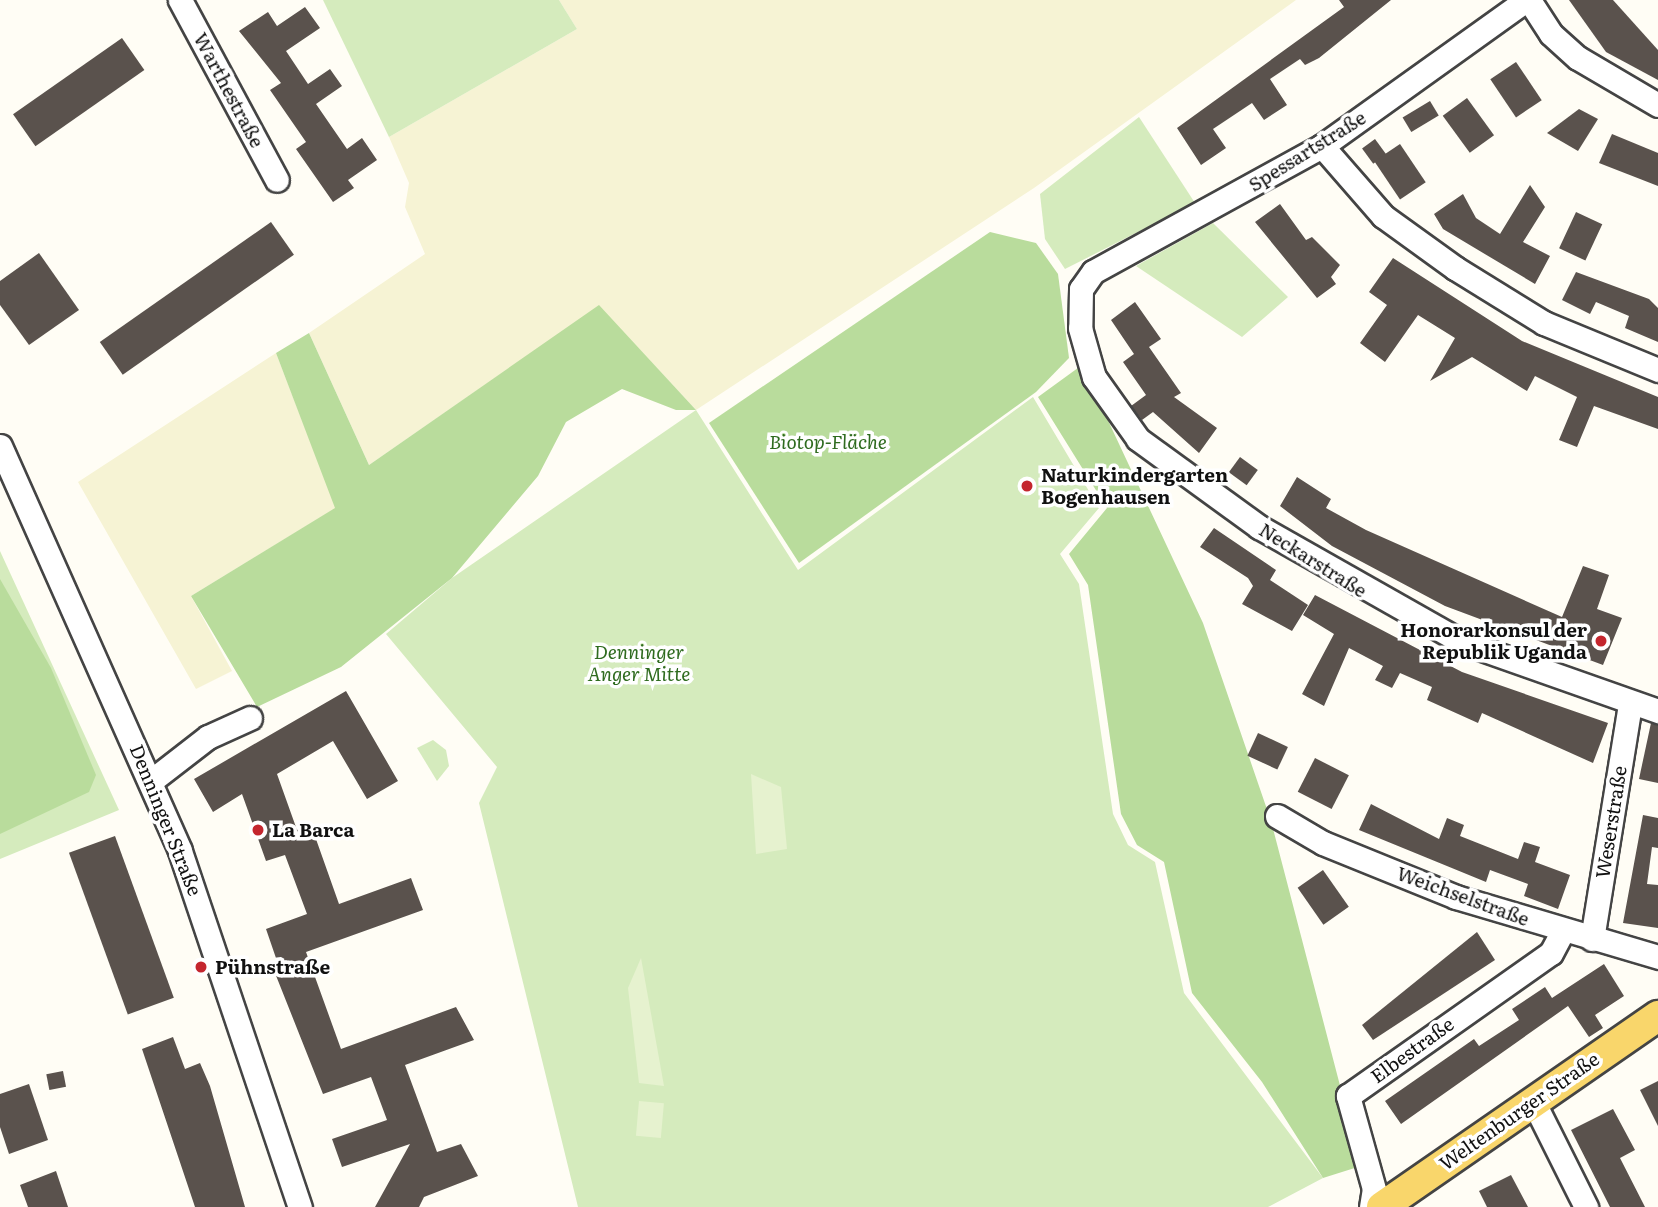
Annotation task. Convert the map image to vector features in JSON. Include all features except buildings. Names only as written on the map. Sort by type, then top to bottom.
[{"type":"main road","name":"Weltenburger Straße","points":[[1382,1207],[1658,1016]]},
{"type":"street","name":"Warthestraße","points":[[180,0],[277,180]]},
{"type":"street","points":[[1527,0],[1551,34],[1578,58],[1658,105]]},
{"type":"street","name":"Spessartstraße","points":[[1081,289],[1093,272],[1322,146],[1527,0]]},
{"type":"street","points":[[1322,146],[1383,216],[1454,268],[1544,323],[1658,370]]},
{"type":"street","name":"Neckarstraße","points":[[1081,289],[1080,328],[1094,377],[1138,439],[1259,527],[1362,591],[1462,642],[1630,705],[1658,711]]},
{"type":"street","name":"Denninger Straße","points":[[0,446],[152,781],[220,962],[300,1207]]},
{"type":"street","name":"Weserstraße","points":[[1592,939],[1630,705]]},
{"type":"street","points":[[152,781],[208,737],[250,718]]},
{"type":"street","name":"Weichselstraße","points":[[1277,816],[1324,843],[1456,897],[1658,957]]},
{"type":"street","name":"Elbestraße","points":[[1371,1207],[1374,1189],[1348,1096],[1551,953],[1563,930]]},
{"type":"street","points":[[1533,1101],[1586,1207]]},
{"type":"shaded area","points":[[559,0],[1296,0],[1034,188],[696,410],[599,306],[369,465],[309,333],[425,254],[405,207],[409,183],[389,137],[577,29]]},
{"type":"shaded area","points":[[276,353],[336,508],[191,596],[232,671],[196,689],[78,482]]},
{"type":"green space","points":[[323,0],[559,0],[577,29],[389,137]]},
{"type":"green space","points":[[1139,117],[1195,203],[1065,269],[1045,239],[1040,194]]},
{"type":"green space","points":[[1213,223],[1288,297],[1242,337],[1136,266]]},
{"type":"green space","name":"Biotop-Fläche","points":[[990,232],[1036,243],[1058,274],[1069,358],[1036,392],[799,563],[709,423]]},
{"type":"green space","points":[[599,305],[696,410],[676,410],[622,389],[566,422],[538,476],[452,578],[341,667],[257,707],[191,596],[335,508],[276,353],[309,333],[369,465]]},
{"type":"green space","points":[[1082,365],[1203,623],[1271,821],[1361,1166],[1323,1178],[1262,1082],[1192,993],[1164,862],[1137,845],[1121,814],[1088,585],[1069,554],[1107,508],[1038,397]]},
{"type":"green space","name":"Denninger Anger Mitte","points":[[1033,397],[1099,508],[1060,554],[1079,584],[1113,814],[1128,845],[1155,862],[1184,993],[1323,1178],[1268,1207],[578,1207],[479,803],[497,767],[386,634],[452,578],[696,410],[798,570]]},
{"type":"green space","points":[[0,551],[119,810],[0,859]]},
{"type":"green space","points":[[0,579],[51,668],[96,775],[89,792],[0,834]]},
{"type":"green space","points":[[433,740],[446,750],[449,766],[437,781],[417,748]]},
{"type":"green space","points":[[751,774],[781,787],[787,849],[756,854]]},
{"type":"green space","points":[[641,958],[664,1086],[639,1083],[628,988]]},
{"type":"green space","points":[[639,1101],[664,1103],[661,1138],[636,1136]]},
{"type":"place","name":"Naturkindergarten Bogenhausen","points":[[1027,486]]},
{"type":"place","name":"Honorarkonsul der Republik Uganda","points":[[1601,641]]},
{"type":"place","name":"La Barca","points":[[258,830]]},
{"type":"place","name":"Pühnstraße","points":[[201,967]]}]
